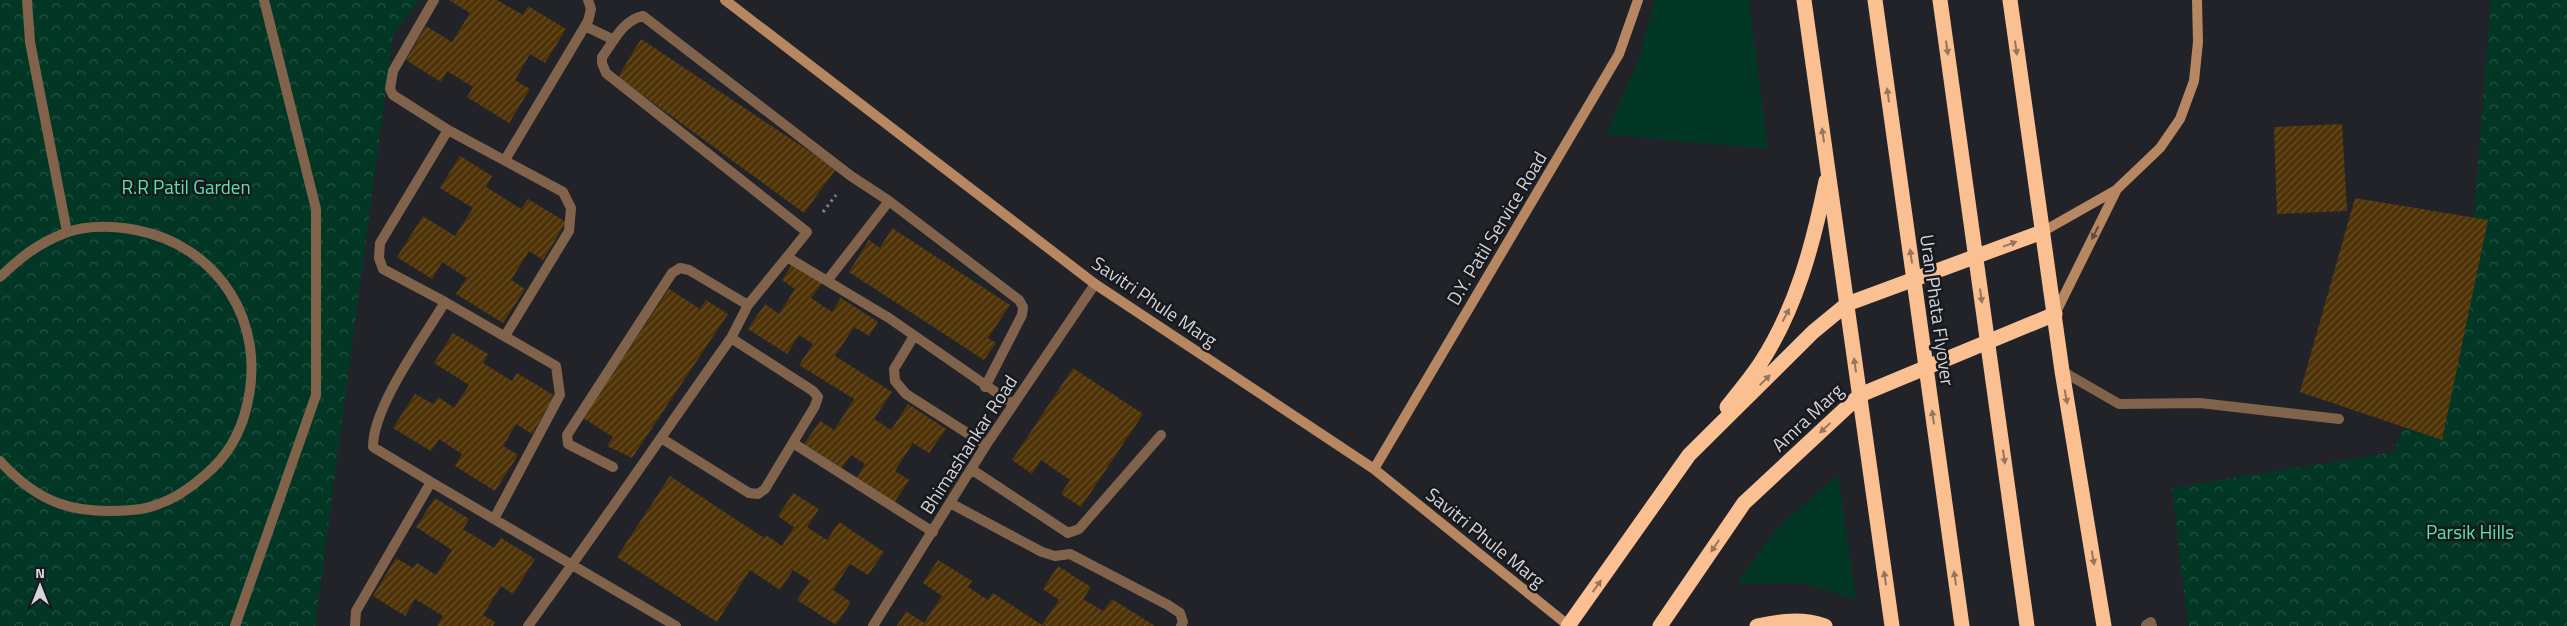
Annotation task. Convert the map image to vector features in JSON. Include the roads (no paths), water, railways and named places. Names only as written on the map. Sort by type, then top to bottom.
[{"type":"highway","points":[[1804,0],[1892,626]]},
{"type":"highway","name":"Uran Phata Flyover","points":[[1875,0],[1962,626]]},
{"type":"highway","points":[[1940,0],[2027,626]]},
{"type":"highway","points":[[2010,0],[2062,371],[2104,626]]},
{"type":"highway","points":[[1569,626],[1689,455],[1760,364],[1791,305],[1814,240],[1828,169]]},
{"type":"highway","points":[[1689,455],[1813,332],[1847,304],[2042,232]]},
{"type":"highway","name":"Amra Marg","points":[[1660,626],[1744,503],[1860,395],[2055,314]]},
{"type":"highway","points":[[1757,626],[1779,621],[1799,620],[1825,626]]},
{"type":"street","points":[[27,0],[30,42],[67,232]]},
{"type":"street","points":[[235,626],[316,395],[316,209],[264,0]]},
{"type":"street","points":[[434,0],[393,71],[390,89],[393,95],[448,130],[563,192],[571,208],[569,231],[505,336]]},
{"type":"street","points":[[505,160],[585,26],[592,9],[588,0]]},
{"type":"street","name":"Savitri Phule Marg","points":[[725,0],[1095,284],[1374,469],[1569,626]]},
{"type":"street","name":"D.Y. Patil Service Road","points":[[1374,469],[1620,54],[1638,0]]},
{"type":"street","points":[[2042,232],[2116,190],[2160,148],[2180,119],[2194,81],[2198,42],[2197,0]]},
{"type":"street","points":[[528,626],[731,338],[748,305],[807,232],[606,73],[602,63],[602,56],[626,24],[634,18],[643,16],[851,176],[889,201],[1019,300],[1023,307],[1022,315],[985,387]]},
{"type":"street","points":[[585,26],[614,40]]},
{"type":"street","points":[[448,130],[380,243],[379,258],[383,269],[445,302],[556,366],[560,395],[494,519]]},
{"type":"street","points":[[2055,314],[2116,190]]},
{"type":"street","points":[[828,281],[889,201]]},
{"type":"street","points":[[0,277],[27,251],[67,232],[113,226],[159,235],[200,257],[231,292],[250,335],[253,381],[242,426],[219,464],[185,492],[144,509],[100,513],[58,504],[18,482],[0,462]]},
{"type":"street","points":[[787,257],[914,336],[985,387],[1013,404]]},
{"type":"street","points":[[613,468],[568,444],[567,435],[672,273],[680,268],[689,270],[748,305]]},
{"type":"street","name":"Bhimashankar Road","points":[[875,625],[986,445],[1095,284]]},
{"type":"street","points":[[445,302],[380,410],[373,432],[373,447],[676,626]]},
{"type":"street","points":[[914,336],[894,369],[895,381],[906,394],[986,445]]},
{"type":"street","points":[[660,438],[749,492],[758,494],[764,489],[815,406],[818,397],[813,391],[731,338]]},
{"type":"street","points":[[2062,371],[2119,404],[2200,402],[2339,419]]},
{"type":"street","points":[[971,469],[1068,533],[1079,529],[1161,435]]},
{"type":"street","points":[[793,443],[933,532]]},
{"type":"street","points":[[355,626],[356,611],[431,482]]},
{"type":"street","points":[[950,504],[1042,552],[1055,556],[1070,554],[1168,605],[1180,613],[1183,622],[1181,626]]},
{"type":"park label","name":"R.R Patil Garden","points":[[186,186]]},
{"type":"park label","name":"Parsik Hills","points":[[2470,531]]}]
